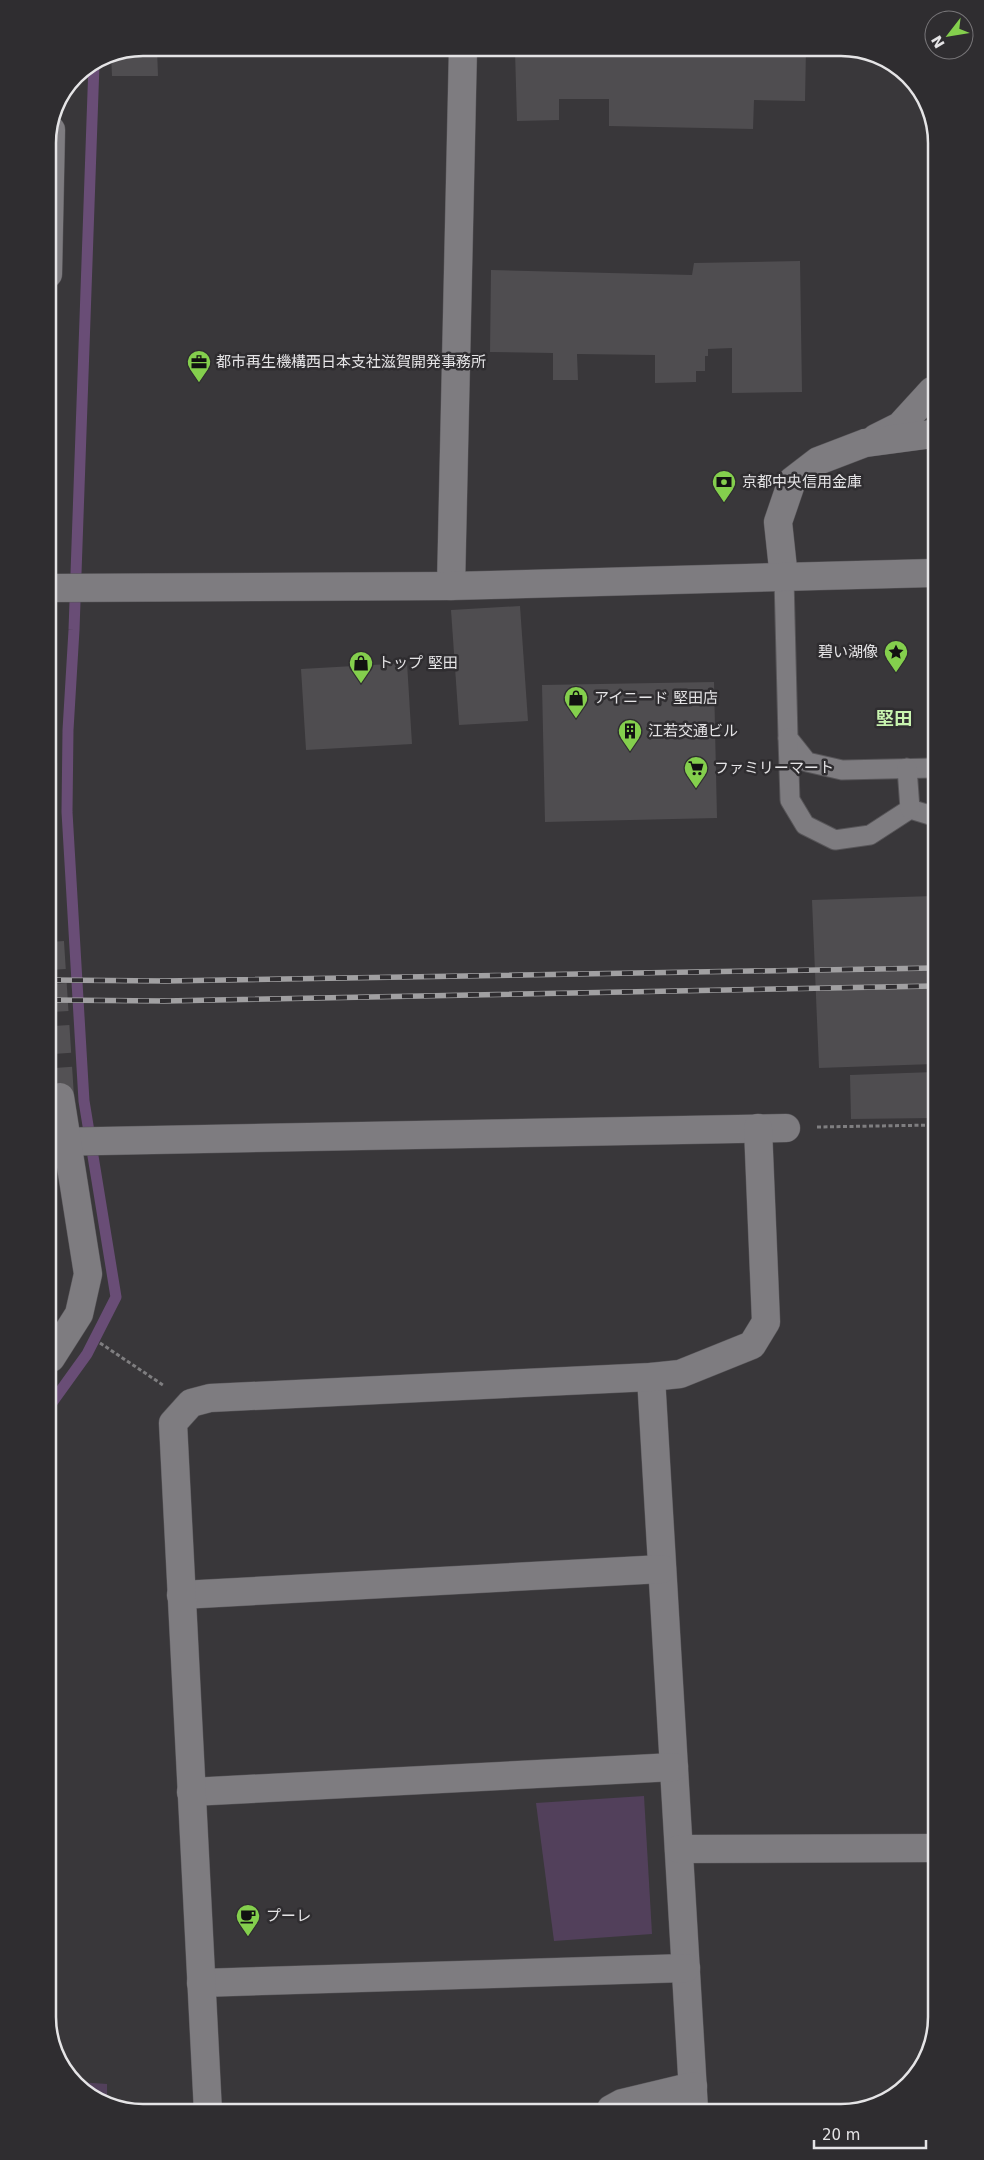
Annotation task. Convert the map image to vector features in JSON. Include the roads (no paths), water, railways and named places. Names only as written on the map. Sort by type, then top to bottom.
[{"type":"street","points":[[451,586],[463,56]]},
{"type":"street","points":[[784,578],[778,522],[792,481],[818,461],[865,443],[900,426],[928,395]]},
{"type":"street","points":[[865,443],[928,435]]},
{"type":"street","points":[[56,588],[451,586],[928,573]]},
{"type":"street","points":[[56,1346],[79,1314],[88,1274],[65,1142],[60,1097]]},
{"type":"street","points":[[208,2104],[173,1423],[191,1403],[210,1398],[651,1378],[680,1374],[752,1345],[766,1322],[758,1128]]},
{"type":"street","points":[[65,1142],[786,1128]]},
{"type":"street","points":[[620,2104],[693,2097],[651,1378]]},
{"type":"street","points":[[181,1595],[662,1569]]},
{"type":"street","points":[[191,1792],[674,1767]]},
{"type":"street","points":[[679,1849],[928,1848]]},
{"type":"street","points":[[201,1983],[686,1968]]},
{"type":"lane","points":[[784,578],[790,800],[805,824],[835,840],[870,835],[910,809],[928,814]]},
{"type":"lane","points":[[788,738],[807,762],[842,770],[928,768]]},
{"type":"lane","points":[[907,768],[910,809]]},
{"type":"waterway","points":[[56,1397],[87,1354],[116,1297],[84,1101],[67,812],[68,730],[74,630],[94,73]]},
{"type":"tunnel","points":[[56,1035],[60,1097]]},
{"type":"railway","points":[[56,980],[165,981],[928,968]]},
{"type":"railway","points":[[56,1000],[164,1001],[928,986]]},
{"type":"place","name":"都市再生機構西日本支社滋賀開発事務所","points":[[199,383]]},
{"type":"place","name":"京都中央信用金庫","points":[[724,503]]},
{"type":"place","name":"碧い湖像","points":[[896,673]]},
{"type":"place","name":"トップ 堅田","points":[[361,684]]},
{"type":"place","name":"アイニード 堅田店","points":[[576,719]]},
{"type":"place","name":"江若交通ビル","points":[[630,752]]},
{"type":"place","name":"ファミリーマート","points":[[696,789]]},
{"type":"place","name":"プーレ","points":[[248,1937]]},
{"type":"district","name":"堅田","points":[[894,719]]}]
